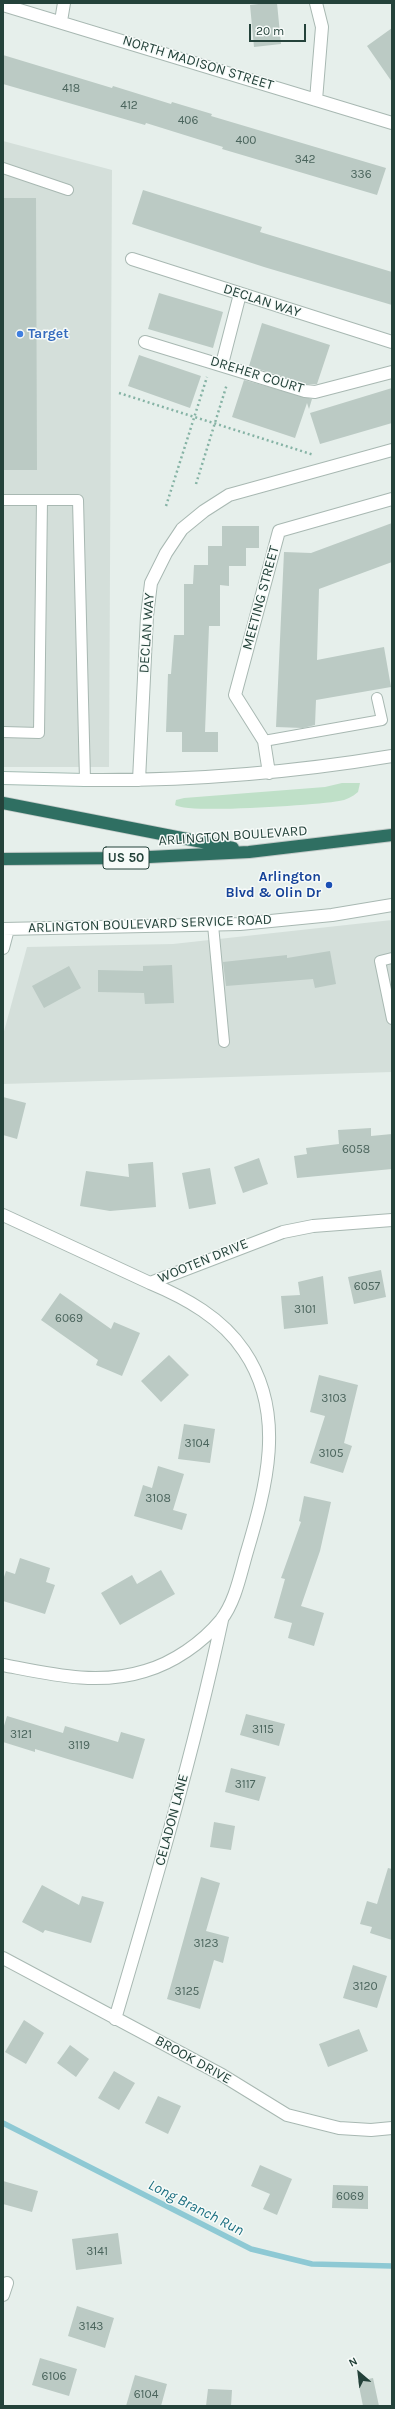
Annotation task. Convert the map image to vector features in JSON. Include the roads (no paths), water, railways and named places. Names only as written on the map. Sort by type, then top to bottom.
[{"type":"highway","points":[[3,803],[250,852]]},
{"type":"highway","name":"ARLINGTON BOULEVARD","points":[[3,859],[129,858],[250,852],[392,835]]},
{"type":"street","points":[[61,21],[64,3]]},
{"type":"street","points":[[316,3],[322,27],[316,100]]},
{"type":"street","name":"NORTH MADISON STREET","points":[[3,5],[61,21],[392,123]]},
{"type":"street","name":"DECLAN WAY","points":[[132,259],[392,342]]},
{"type":"street","points":[[222,364],[240,294]]},
{"type":"street","name":"DREHER COURT","points":[[145,342],[222,364],[305,391],[315,392],[392,372]]},
{"type":"street","name":"DECLAN WAY","points":[[139,780],[147,616],[151,583],[166,553],[182,530],[204,511],[229,496],[392,450]]},
{"type":"street","name":"MEETING STREET","points":[[269,773],[264,741],[235,695],[279,531],[392,499]]},
{"type":"street","points":[[3,778],[139,780],[269,773],[320,768],[392,756]]},
{"type":"street","name":"ARLINGTON BOULEVARD SERVICE ROAD","points":[[6,929],[213,925],[332,915],[392,905]]},
{"type":"street","points":[[3,948],[6,929]]},
{"type":"street","name":"WOOTEN DRIVE","points":[[3,1215],[150,1283],[283,1232],[313,1226],[392,1220]]},
{"type":"street","points":[[3,1665],[60,1676],[95,1679],[118,1678],[146,1671],[183,1653],[222,1619],[234,1594],[256,1520],[268,1470],[270,1437],[268,1408],[256,1373],[244,1352],[230,1334],[211,1316],[188,1301],[150,1283]]},
{"type":"street","name":"CELADON LANE","points":[[115,2019],[150,1903],[206,1695],[222,1619]]},
{"type":"street","name":"BROOK DRIVE","points":[[3,1958],[115,2019],[222,2074],[286,2115],[339,2128],[371,2130],[392,2128]]},
{"type":"street","points":[[3,2295],[7,2283]]},
{"type":"lane","points":[[3,168],[68,190]]},
{"type":"lane","points":[[3,500],[78,500],[84,780]]},
{"type":"lane","points":[[3,732],[39,733],[42,500]]},
{"type":"lane","points":[[264,741],[382,720],[377,698]]},
{"type":"lane","points":[[213,925],[224,1042]]},
{"type":"lane","points":[[392,958],[380,961],[392,1019]]},
{"type":"waterway","name":"Long Branch Run","points":[[3,2123],[251,2249],[312,2264],[392,2266]]},
{"type":"place","name":"Target","points":[[20,334]]},
{"type":"place","name":"Arlington Blvd & Olin Dr","points":[[329,885]]}]
